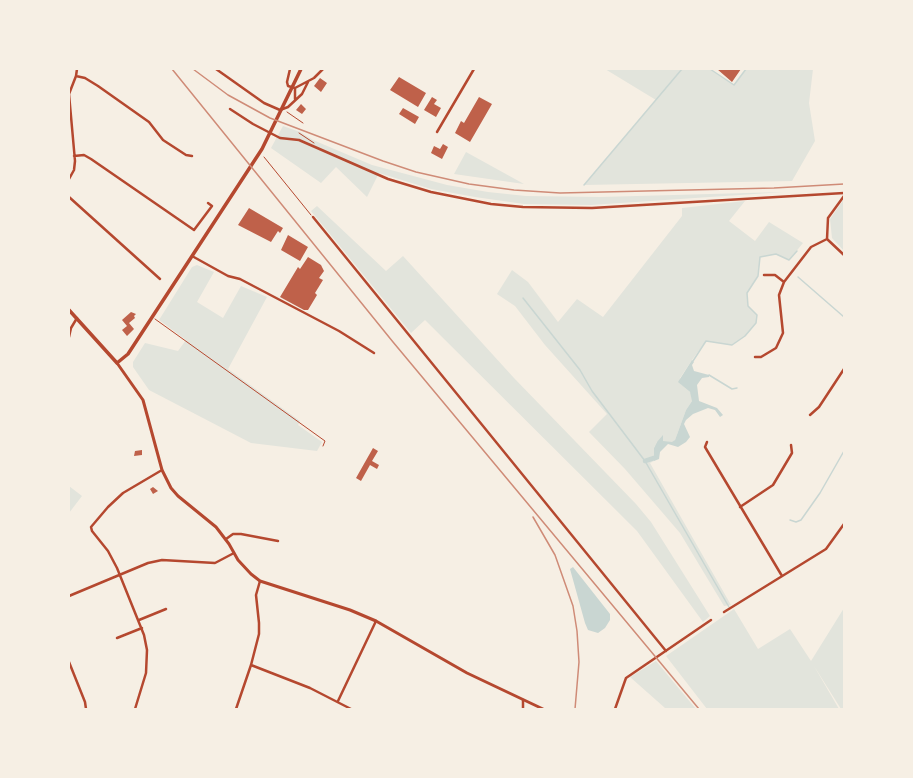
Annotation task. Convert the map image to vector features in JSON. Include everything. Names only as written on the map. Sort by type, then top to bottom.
[{"type":"main road","points":[[69,310],[118,363],[132,349],[262,149],[301,69]]},
{"type":"street","points":[[69,179],[74,170],[74,156],[70,129],[69,94],[76,76],[76,69]]},
{"type":"street","points":[[216,69],[264,103],[280,110],[284,109],[302,94],[308,82]]},
{"type":"street","points":[[290,69],[286,82],[288,86],[295,88],[308,82],[323,69]]},
{"type":"street","points":[[437,132],[474,69]]},
{"type":"street","points":[[76,76],[85,78],[98,86],[149,122],[163,140],[186,155],[192,156]]},
{"type":"street","points":[[295,88],[295,99]]},
{"type":"street","points":[[230,109],[253,124],[280,138],[299,140],[388,179],[437,194],[491,204],[524,207],[592,208],[844,194]]},
{"type":"street","points":[[74,156],[84,155],[91,159],[194,230],[212,206],[208,203]]},
{"type":"street","points":[[844,194],[828,218],[828,239],[844,255]]},
{"type":"street","points":[[69,197],[160,278]]},
{"type":"street","points":[[313,218],[489,436],[666,650]]},
{"type":"street","points":[[755,357],[761,357],[776,348],[783,333],[779,295],[784,282],[811,248],[828,239]]},
{"type":"street","points":[[192,256],[228,276],[240,279],[339,331],[374,353]]},
{"type":"street","points":[[764,275],[775,275],[784,282]]},
{"type":"street","points":[[69,337],[71,328],[77,318]]},
{"type":"street","points":[[118,363],[143,400],[162,470],[178,496],[216,527],[251,574],[260,581],[350,610],[376,621],[467,673],[543,709]]},
{"type":"street","points":[[810,415],[819,407],[844,369]]},
{"type":"street","points":[[707,442],[705,447],[782,576]]},
{"type":"street","points":[[740,507],[772,485],[792,453],[791,445]]},
{"type":"street","points":[[135,709],[146,673],[147,650],[142,628],[120,574],[108,551],[94,534],[91,527],[108,507],[123,493],[162,470]]},
{"type":"street","points":[[724,612],[826,549],[844,524]]},
{"type":"street","points":[[226,539],[233,534],[241,534],[278,541]]},
{"type":"street","points":[[69,596],[148,563],[162,560],[215,563],[234,553]]},
{"type":"street","points":[[236,709],[251,665],[259,634],[260,623],[256,595],[260,581]]},
{"type":"street","points":[[139,620],[166,610]]},
{"type":"street","points":[[615,709],[626,678],[711,620]]},
{"type":"street","points":[[338,701],[376,621]]},
{"type":"street","points":[[118,638],[142,628]]},
{"type":"street","points":[[69,662],[85,702],[86,709]]},
{"type":"street","points":[[251,665],[338,701],[351,709]]},
{"type":"street","points":[[523,700],[523,709]]},
{"type":"path","points":[[284,109],[303,124]]},
{"type":"path","points":[[264,157],[313,218]]},
{"type":"path","points":[[153,317],[326,441],[322,446]]},
{"type":"shaded area","points":[[605,69],[710,69],[734,85],[746,69],[813,69],[809,103],[815,141],[792,181],[584,185],[656,100]]},
{"type":"shaded area","points":[[283,126],[300,132],[313,140],[372,165],[447,185],[488,192],[526,196],[600,197],[784,192],[591,205],[524,204],[431,189],[379,173],[367,197],[336,167],[321,183],[271,148]]},
{"type":"shaded area","points":[[466,152],[524,184],[454,174]]},
{"type":"shaded area","points":[[844,199],[844,251],[832,238],[830,219]]},
{"type":"shaded area","points":[[745,201],[729,221],[755,241],[769,222],[803,243],[789,260],[776,254],[760,257],[758,276],[747,294],[748,306],[757,315],[756,323],[745,336],[732,345],[706,341],[680,378],[682,385],[692,394],[692,401],[686,410],[675,440],[673,443],[657,442],[654,448],[654,461],[650,463],[731,605],[724,606],[680,533],[625,469],[589,432],[607,414],[545,345],[515,306],[497,294],[512,270],[528,282],[558,322],[577,299],[603,317],[682,216],[682,208]]},
{"type":"shaded area","points":[[317,206],[386,271],[403,256],[514,378],[636,504],[651,522],[710,616],[703,622],[637,531],[425,320],[411,333],[311,211]]},
{"type":"shaded area","points":[[197,265],[214,272],[197,302],[223,318],[241,286],[267,297],[228,369],[300,421],[298,425],[322,442],[317,451],[251,443],[149,390],[133,367],[133,362],[145,343],[178,351],[186,340],[159,320],[192,267]]},
{"type":"shaded area","points":[[692,360],[694,362],[692,365],[694,371],[709,375],[709,377],[702,378],[697,385],[699,401],[717,408],[723,415],[720,417],[715,410],[708,408],[693,414],[684,424],[690,437],[686,442],[678,447],[668,444],[660,452],[659,459],[654,461],[654,448],[657,442],[663,435],[663,441],[672,442],[675,440],[686,410],[692,401],[690,392],[678,382]]},
{"type":"shaded area","points":[[69,486],[82,496],[69,513]]},
{"type":"shaded area","points":[[573,567],[610,614],[610,620],[605,628],[598,633],[588,630],[585,623],[570,569]]},
{"type":"shaded area","points":[[844,608],[844,709],[841,709],[814,666],[839,709],[707,709],[666,656],[734,609],[758,649],[790,629],[811,661]]},
{"type":"shaded area","points":[[656,661],[696,709],[664,709],[665,708],[630,677]]},
{"type":"building","points":[[717,69],[741,69],[732,82]]},
{"type":"building","points":[[399,77],[426,93],[418,107],[390,90]]},
{"type":"building","points":[[320,78],[327,83],[321,92],[314,86]]},
{"type":"building","points":[[432,97],[437,100],[434,104],[441,108],[436,117],[424,110]]},
{"type":"building","points":[[479,97],[492,104],[470,142],[455,133],[461,121],[464,123]]},
{"type":"building","points":[[301,104],[306,109],[302,114],[296,110]]},
{"type":"building","points":[[403,108],[419,117],[415,124],[399,114]]},
{"type":"building","points":[[443,144],[448,147],[442,159],[431,153],[434,146],[440,149]]},
{"type":"building","points":[[249,208],[283,228],[280,233],[278,231],[271,242],[238,225]]},
{"type":"building","points":[[288,235],[308,247],[300,261],[281,250]]},
{"type":"building","points":[[308,257],[321,265],[324,271],[319,278],[323,280],[315,293],[317,295],[308,310],[304,310],[280,297],[298,267],[300,269]]},
{"type":"building","points":[[131,312],[136,314],[134,316],[135,318],[129,323],[134,329],[127,336],[122,330],[127,326],[122,320]]},
{"type":"building","points":[[373,448],[378,451],[372,461],[379,465],[377,469],[370,465],[361,481],[356,478]]},
{"type":"building","points":[[142,450],[142,455],[134,456],[135,451]]},
{"type":"building","points":[[153,487],[158,491],[153,494],[150,489]]},
{"type":"waterway","points":[[584,185],[682,69]]},
{"type":"waterway","points":[[710,69],[734,85],[746,69]]},
{"type":"waterway","points":[[693,361],[706,341],[732,345],[745,336],[756,323],[757,315],[748,306],[747,293],[758,276],[760,257],[776,254],[789,260],[797,251]]},
{"type":"waterway","points":[[798,277],[844,317]]},
{"type":"waterway","points":[[523,298],[580,370],[592,391],[645,461],[729,607]]},
{"type":"waterway","points":[[709,375],[732,389],[737,388]]},
{"type":"waterway","points":[[790,520],[796,522],[801,520],[820,493],[844,451]]},
{"type":"waterway","points":[[645,461],[654,458]]},
{"type":"railway","points":[[172,69],[393,342],[699,709]]},
{"type":"railway","points":[[193,69],[228,95],[270,118],[416,172],[469,184],[514,190],[560,193],[774,188],[844,184]]},
{"type":"railway","points":[[533,517],[555,555],[573,606],[577,631],[579,662],[575,709]]}]
